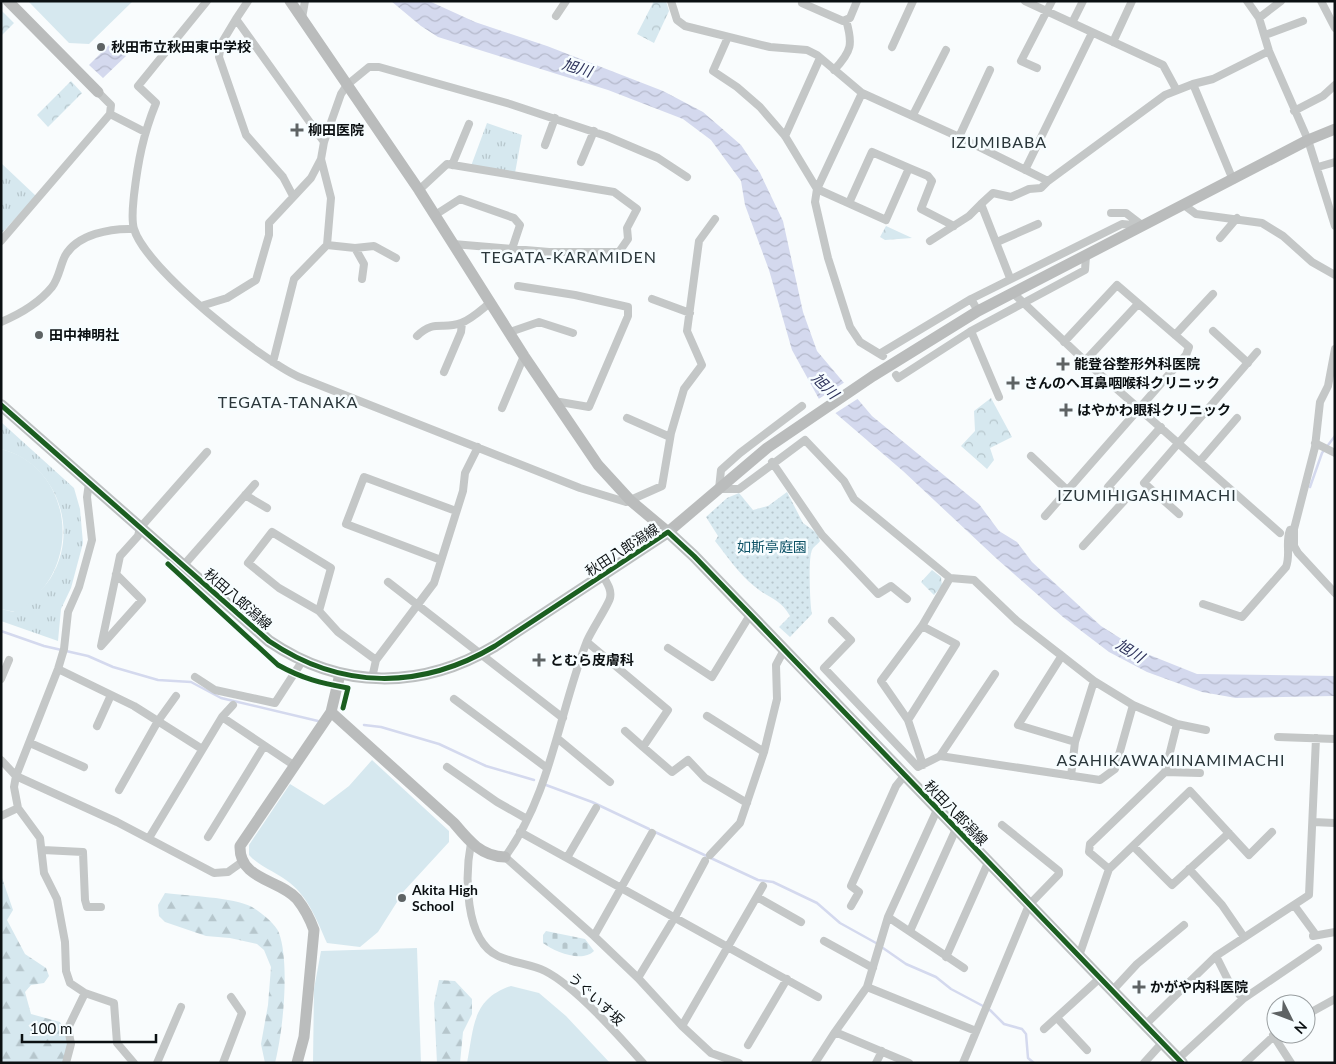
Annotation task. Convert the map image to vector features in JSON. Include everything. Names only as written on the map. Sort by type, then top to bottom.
[{"type":"main road","name":"秋田八郎潟線","points":[[1,405],[269,641],[303,660],[340,674],[397,679],[423,675],[448,668],[481,655],[668,532],[876,744],[1029,906],[1180,1061]]},
{"type":"street","points":[[1,242],[110,114],[111,105],[8,1]]},
{"type":"street","points":[[207,1],[138,86],[156,103],[139,155],[133,212],[134,228],[151,258],[201,306],[234,334],[273,362],[299,377],[580,488],[620,501],[631,501],[662,486],[670,437],[684,389],[702,365],[687,331],[699,241],[715,219]]},
{"type":"street","points":[[248,1],[222,44],[219,58],[246,135],[282,177],[293,196]]},
{"type":"street","points":[[290,1],[419,190],[492,302],[524,356],[598,465],[631,501],[668,532],[766,448],[869,379],[978,311],[1308,140],[1335,129]]},
{"type":"street","points":[[302,18],[305,1]]},
{"type":"street","points":[[556,16],[566,1]]},
{"type":"street","points":[[671,1],[677,20],[685,26],[770,47],[807,50],[820,58],[862,92],[1048,181]]},
{"type":"street","points":[[802,3],[843,21],[850,18],[857,1]]},
{"type":"street","points":[[892,47],[913,1]]},
{"type":"street","points":[[1025,1],[1163,65],[1176,89]]},
{"type":"street","points":[[1037,68],[1021,61],[1052,1]]},
{"type":"street","points":[[1072,24],[1083,1]]},
{"type":"street","points":[[1113,42],[1132,1]]},
{"type":"street","points":[[1247,1],[1258,18],[1269,51],[1308,140],[1333,212],[1335,226]]},
{"type":"street","points":[[1258,18],[1281,1]]},
{"type":"street","points":[[1321,1],[1335,28]]},
{"type":"street","points":[[236,19],[324,142]]},
{"type":"street","points":[[834,70],[850,51],[851,38],[846,20]]},
{"type":"street","points":[[1265,35],[1303,21]]},
{"type":"street","points":[[1025,170],[1092,33]]},
{"type":"street","points":[[728,37],[713,71],[737,87],[760,108],[785,136],[817,189],[886,220],[909,168]]},
{"type":"street","points":[[913,115],[946,50]]},
{"type":"street","points":[[930,240],[954,226],[993,193],[1011,197],[1029,189],[1041,188],[1165,95],[1176,89],[1213,79],[1269,51]]},
{"type":"street","points":[[785,136],[820,58]]},
{"type":"street","points":[[201,306],[227,298],[256,280],[269,236],[269,223],[311,178],[321,159],[324,142],[341,94],[347,85],[369,67],[379,67],[594,131],[658,158],[687,177]]},
{"type":"street","points":[[959,137],[990,70]]},
{"type":"street","points":[[1194,84],[1234,180]]},
{"type":"street","points":[[1294,111],[1323,96],[1335,85]]},
{"type":"street","points":[[862,92],[817,189],[816,209],[828,258],[850,327],[860,342],[882,355],[971,299],[1010,278],[1122,224],[1142,226]]},
{"type":"street","points":[[110,114],[145,132]]},
{"type":"street","points":[[544,145],[555,118]]},
{"type":"street","points":[[452,165],[469,124]]},
{"type":"street","points":[[581,162],[594,131]]},
{"type":"street","points":[[849,203],[872,152],[928,176],[932,181],[922,209],[954,226]]},
{"type":"street","points":[[273,362],[294,279],[327,246],[331,198],[321,159]]},
{"type":"street","points":[[1318,167],[1335,162]]},
{"type":"street","points":[[419,190],[447,164],[614,192],[637,209],[627,228],[628,239],[619,252],[549,252],[453,244]]},
{"type":"street","points":[[435,215],[460,199],[514,218],[520,225],[512,249]]},
{"type":"street","points":[[982,204],[1010,278]]},
{"type":"street","points":[[1184,205],[1196,214],[1237,218],[1262,223],[1283,236],[1312,262],[1335,275]]},
{"type":"street","points":[[1111,213],[1126,213],[1142,226]]},
{"type":"street","points":[[1220,238],[1237,218]]},
{"type":"street","points":[[997,242],[1038,224]]},
{"type":"street","points":[[1,322],[24,311],[52,287],[68,252],[78,242],[109,230],[134,228]]},
{"type":"street","points":[[327,246],[355,248],[374,246],[396,258]]},
{"type":"street","points":[[355,248],[364,264],[362,279]]},
{"type":"street","points":[[896,375],[898,378],[971,330],[1085,270],[1086,256]]},
{"type":"street","points":[[1045,516],[1186,355],[1189,346],[1117,285],[1064,342]]},
{"type":"street","points":[[518,286],[574,295],[628,307],[628,316],[589,407],[554,401]]},
{"type":"street","points":[[1013,293],[1084,361],[1162,427],[1280,533]]},
{"type":"street","points":[[1175,335],[1213,294]]},
{"type":"street","points":[[652,299],[690,313]]},
{"type":"street","points":[[971,299],[978,311]]},
{"type":"street","points":[[417,336],[423,330],[435,324],[450,326],[462,323],[492,302]]},
{"type":"street","points":[[1084,361],[1138,304]]},
{"type":"street","points":[[510,332],[538,322],[573,334]]},
{"type":"street","points":[[444,372],[461,332],[462,323]]},
{"type":"street","points":[[971,330],[999,397]]},
{"type":"street","points":[[1213,331],[1248,362]]},
{"type":"street","points":[[1335,349],[1328,386],[1320,402],[1316,443],[1294,529],[1294,546],[1298,553],[1335,593]]},
{"type":"street","points":[[1178,514],[1144,483],[1180,444],[1182,438],[1257,352]]},
{"type":"street","points":[[502,408],[524,356]]},
{"type":"street","points":[[719,489],[722,470],[740,453],[802,406]]},
{"type":"street","points":[[627,418],[670,437]]},
{"type":"street","points":[[1200,461],[1237,418]]},
{"type":"street","points":[[1083,546],[1124,501],[1108,487],[1162,427]]},
{"type":"street","points":[[719,489],[739,489],[772,462],[804,440],[844,481],[854,499],[950,578],[974,580],[1061,657],[1094,681],[1134,705],[1177,724],[1206,730]]},
{"type":"street","points":[[1316,443],[1329,449]]},
{"type":"street","points":[[372,678],[376,660],[434,583],[463,490],[464,473],[478,447]]},
{"type":"street","points":[[116,574],[142,600],[101,646],[116,574],[120,556],[138,536],[140,528],[207,452]]},
{"type":"street","points":[[1030,456],[1068,490]]},
{"type":"street","points":[[772,462],[822,535],[878,594],[890,586],[907,599]]},
{"type":"street","points":[[441,560],[346,524],[361,479],[364,477],[456,511]]},
{"type":"street","points":[[89,483],[87,497],[92,540],[79,587],[68,612],[64,652],[16,776],[14,787],[18,808],[40,838],[43,850],[44,873],[57,899],[64,934],[66,971],[70,983],[85,993],[114,1003],[117,1043],[134,1063]]},
{"type":"street","points":[[183,566],[255,484]]},
{"type":"street","points":[[246,495],[267,508]]},
{"type":"street","points":[[1203,604],[1242,617],[1286,567],[1290,557],[1286,538],[1290,530],[1294,529]]},
{"type":"street","points":[[319,611],[331,568],[272,532],[248,562],[278,588],[319,611],[338,632],[376,660]]},
{"type":"street","points":[[505,857],[527,819],[547,768],[587,642],[610,598],[610,589],[603,576]]},
{"type":"street","points":[[923,765],[908,720],[881,680],[922,626],[950,578]]},
{"type":"street","points":[[388,582],[563,718]]},
{"type":"street","points":[[668,648],[712,678],[750,615]]},
{"type":"street","points":[[832,621],[850,640],[824,668],[918,767],[940,756],[995,674]]},
{"type":"street","points":[[908,720],[956,644],[922,626]]},
{"type":"street","points":[[587,642],[668,710],[643,747]]},
{"type":"street","points":[[638,978],[708,858],[740,823],[764,752],[778,699],[776,665],[784,650]]},
{"type":"street","points":[[1061,657],[1018,725],[1076,742]]},
{"type":"street","points":[[1,679],[9,660]]},
{"type":"street","points":[[195,677],[224,693],[275,702],[303,660]]},
{"type":"street","points":[[58,669],[158,721],[202,749]]},
{"type":"street","points":[[297,1063],[304,1037],[314,930],[309,916],[296,898],[248,870],[242,862],[240,846],[331,712],[340,674]]},
{"type":"street","points":[[1071,776],[1076,742],[1094,681]]},
{"type":"street","points":[[98,726],[111,695]]},
{"type":"street","points":[[119,790],[158,721],[176,696]]},
{"type":"street","points":[[454,699],[547,768]]},
{"type":"street","points":[[149,838],[222,717],[233,705]]},
{"type":"street","points":[[940,756],[1100,780],[1116,769],[1134,705]]},
{"type":"street","points":[[331,712],[454,823],[471,844],[482,851],[505,857],[594,936],[711,1053],[739,1063]]},
{"type":"street","points":[[708,716],[764,752]]},
{"type":"street","points":[[222,717],[295,766]]},
{"type":"street","points":[[1109,869],[1089,852],[1090,844],[1165,772],[1177,724]]},
{"type":"street","points":[[625,732],[672,772],[688,760],[705,778],[746,803]]},
{"type":"street","points":[[876,744],[887,734]]},
{"type":"street","points":[[1278,737],[1335,738]]},
{"type":"street","points":[[557,738],[610,782]]},
{"type":"street","points":[[1145,1025],[1216,956],[1309,895],[1316,738]]},
{"type":"street","points":[[30,743],[84,767]]},
{"type":"street","points":[[208,837],[264,746]]},
{"type":"street","points":[[1,760],[16,776],[149,838],[214,873],[228,872],[242,862]]},
{"type":"street","points":[[448,768],[497,802],[527,819]]},
{"type":"street","points":[[1165,772],[1200,773]]},
{"type":"street","points":[[851,906],[859,892],[851,886],[896,786],[904,775]]},
{"type":"street","points":[[1079,956],[1109,869],[1190,791],[1249,855],[1272,832]]},
{"type":"street","points":[[1,816],[18,808]]},
{"type":"street","points":[[568,856],[596,808]]},
{"type":"street","points":[[815,1063],[867,987],[888,917],[937,810]]},
{"type":"street","points":[[1313,822],[1335,822]]},
{"type":"street","points":[[963,1063],[1029,906],[1059,874],[1059,870],[1002,825]]},
{"type":"street","points":[[910,931],[956,829]]},
{"type":"street","points":[[520,832],[568,856],[818,997]]},
{"type":"street","points":[[1133,846],[1172,885],[1229,832]]},
{"type":"street","points":[[594,936],[652,833]]},
{"type":"street","name":"うぐいす坂","points":[[471,844],[467,878],[474,929],[483,943],[497,956],[545,972],[574,992],[643,1063]]},
{"type":"street","points":[[43,850],[83,852],[85,900],[87,906],[101,907]]},
{"type":"street","points":[[946,957],[988,863]]},
{"type":"street","points":[[1189,869],[1222,905],[1244,937]]},
{"type":"street","points":[[682,1026],[763,886]]},
{"type":"street","points":[[757,897],[801,922]]},
{"type":"street","points":[[1294,905],[1314,936],[1335,932]]},
{"type":"street","points":[[888,917],[964,968]]},
{"type":"street","points":[[1112,991],[1138,964],[1184,925]]},
{"type":"street","points":[[824,941],[873,968]]},
{"type":"street","points":[[1180,1061],[1243,999],[1318,948]]},
{"type":"street","points":[[1216,956],[1228,980],[1243,999]]},
{"type":"street","points":[[1044,1028],[1058,1018],[1100,978]]},
{"type":"street","points":[[748,1045],[787,979]]},
{"type":"street","points":[[867,987],[976,1032]]},
{"type":"street","points":[[66,1063],[71,1044],[68,1028],[85,993]]},
{"type":"street","points":[[223,1063],[242,1013],[231,997]]},
{"type":"street","points":[[1316,1009],[1335,999]]},
{"type":"street","points":[[157,1063],[181,1007]]},
{"type":"street","points":[[1058,1018],[1087,1050]]},
{"type":"street","points":[[835,1032],[909,1063]]},
{"type":"street","points":[[1144,1063],[1162,1043]]},
{"type":"street","points":[[1245,1063],[1266,1043]]},
{"type":"street","points":[[1280,1044],[1291,1063]]},
{"type":"street","points":[[876,1063],[882,1051]]},
{"type":"green space","points":[[28,1],[133,1],[89,44],[69,43]]},
{"type":"green space","points":[[654,1],[666,1],[669,11],[654,43],[637,34]]},
{"type":"green space","points":[[1,10],[14,23],[1,36]]},
{"type":"green space","points":[[71,81],[82,93],[48,127],[37,115]]},
{"type":"green space","points":[[487,123],[522,135],[515,173],[471,166]]},
{"type":"green space","points":[[1,163],[36,196],[1,234]]},
{"type":"green space","points":[[886,226],[912,238],[885,240],[880,237]]},
{"type":"green space","points":[[991,398],[1012,437],[990,448],[994,460],[987,469],[961,446],[975,431],[974,411]]},
{"type":"green space","points":[[1,422],[74,488],[80,509],[83,543],[71,588],[61,609],[58,641],[1,621],[1,609],[14,612],[46,584],[54,572],[61,553],[64,534],[62,515],[56,497],[47,481],[35,467],[19,456],[1,449]]},
{"type":"green space","points":[[1,449],[23,458],[41,473],[53,491],[60,512],[63,534],[59,557],[50,578],[29,603],[21,610],[15,612],[1,609]]},
{"type":"green space","name":"如斯亭庭園","points":[[787,492],[803,523],[817,533],[820,541],[813,549],[810,562],[812,614],[790,637],[779,627],[790,616],[786,610],[778,602],[754,586],[738,570],[715,541],[718,536],[706,517],[727,498],[739,493],[753,510],[768,506]]},
{"type":"green space","points":[[932,570],[941,577],[942,586],[934,595],[921,582]]},
{"type":"green space","points":[[372,760],[449,831],[449,842],[404,891],[378,932],[360,947],[327,943],[303,896],[285,879],[264,867],[249,855],[249,845],[290,784],[324,805],[349,786]]},
{"type":"green space","points":[[1,875],[13,910],[7,920],[25,954],[46,968],[49,976],[44,983],[31,985],[25,992],[31,1014],[60,1022],[63,1027],[67,1037],[67,1053],[62,1063],[1,1063]]},
{"type":"green space","points":[[165,893],[222,899],[244,904],[263,915],[279,933],[285,979],[281,1034],[275,1063],[265,1063],[261,1044],[268,1005],[271,967],[264,950],[257,944],[230,938],[206,936],[165,922],[159,916],[158,905]]},
{"type":"green space","points":[[546,931],[585,939],[594,951],[583,956],[561,953],[543,943],[543,935]]},
{"type":"green space","points":[[417,948],[421,1063],[313,1063],[314,989],[321,951]]},
{"type":"green space","points":[[439,980],[455,981],[472,999],[472,1014],[463,1032],[460,1063],[437,1063],[434,1003]]},
{"type":"green space","points":[[511,986],[539,993],[566,1016],[610,1063],[467,1063],[474,1026],[482,1007],[489,998]]},
{"type":"water","name":"旭川","points":[[391,1],[429,1],[475,22],[547,46],[663,91],[703,112],[741,145],[760,173],[783,221],[803,312],[817,351],[872,416],[979,504],[999,531],[1017,542],[1032,562],[1101,626],[1142,652],[1197,674],[1335,676],[1335,696],[1236,698],[1202,692],[1147,672],[1109,652],[1063,617],[997,559],[903,471],[819,399],[792,350],[769,270],[745,205],[741,181],[711,140],[683,119],[608,90],[438,37],[421,26]]},
{"type":"water","points":[[112,42],[126,56],[103,78],[89,65]]},
{"type":"pier","points":[[845,382],[859,398],[834,414],[817,400]]},
{"type":"waterway","points":[[1310,487],[1322,453],[1335,436]]},
{"type":"waterway","points":[[1,631],[44,646],[88,656],[113,667],[158,680],[191,682],[221,698],[318,721]]},
{"type":"waterway","points":[[364,725],[381,727],[439,744],[486,766],[534,780]]},
{"type":"waterway","points":[[546,785],[592,802],[649,829]]},
{"type":"waterway","points":[[655,832],[758,880],[773,882],[817,903],[840,923],[876,943]]},
{"type":"waterway","points":[[883,948],[906,964],[936,977],[951,989],[983,1006]]},
{"type":"waterway","points":[[990,1010],[1004,1024],[1022,1029],[1026,1034],[1028,1058],[1034,1063]]},
{"type":"cycle path","points":[[1,405],[269,641],[296,657],[324,669],[353,676],[381,678],[410,677],[439,671],[467,660],[495,646],[668,532],[694,556],[1182,1063]]},
{"type":"cycle path","points":[[168,564],[278,665],[312,680],[348,688],[343,708]]},
{"type":"place","name":"秋田市立秋田東中学校","points":[[101,47]]},
{"type":"place","name":"柳田医院","points":[[297,130]]},
{"type":"place","name":"田中神明社","points":[[39,335]]},
{"type":"place","name":"能登谷整形外科医院","points":[[1063,364]]},
{"type":"place","name":"さんのへ耳鼻咽喉科クリニック","points":[[1013,383]]},
{"type":"place","name":"はやかわ眼科クリニック","points":[[1066,410]]},
{"type":"place","name":"とむら皮膚科","points":[[539,660]]},
{"type":"place","name":"Akita High School","points":[[402,898]]},
{"type":"place","name":"かがや内科医院","points":[[1139,987]]},
{"type":"district","name":"IZUMIBABA","points":[[999,142]]},
{"type":"district","name":"TEGATA-KARAMIDEN","points":[[569,257]]},
{"type":"district","name":"TEGATA-TANAKA","points":[[288,402]]},
{"type":"district","name":"IZUMIHIGASHIMACHI","points":[[1147,495]]},
{"type":"district","name":"ASAHIKAWAMINAMIMACHI","points":[[1171,760]]}]
